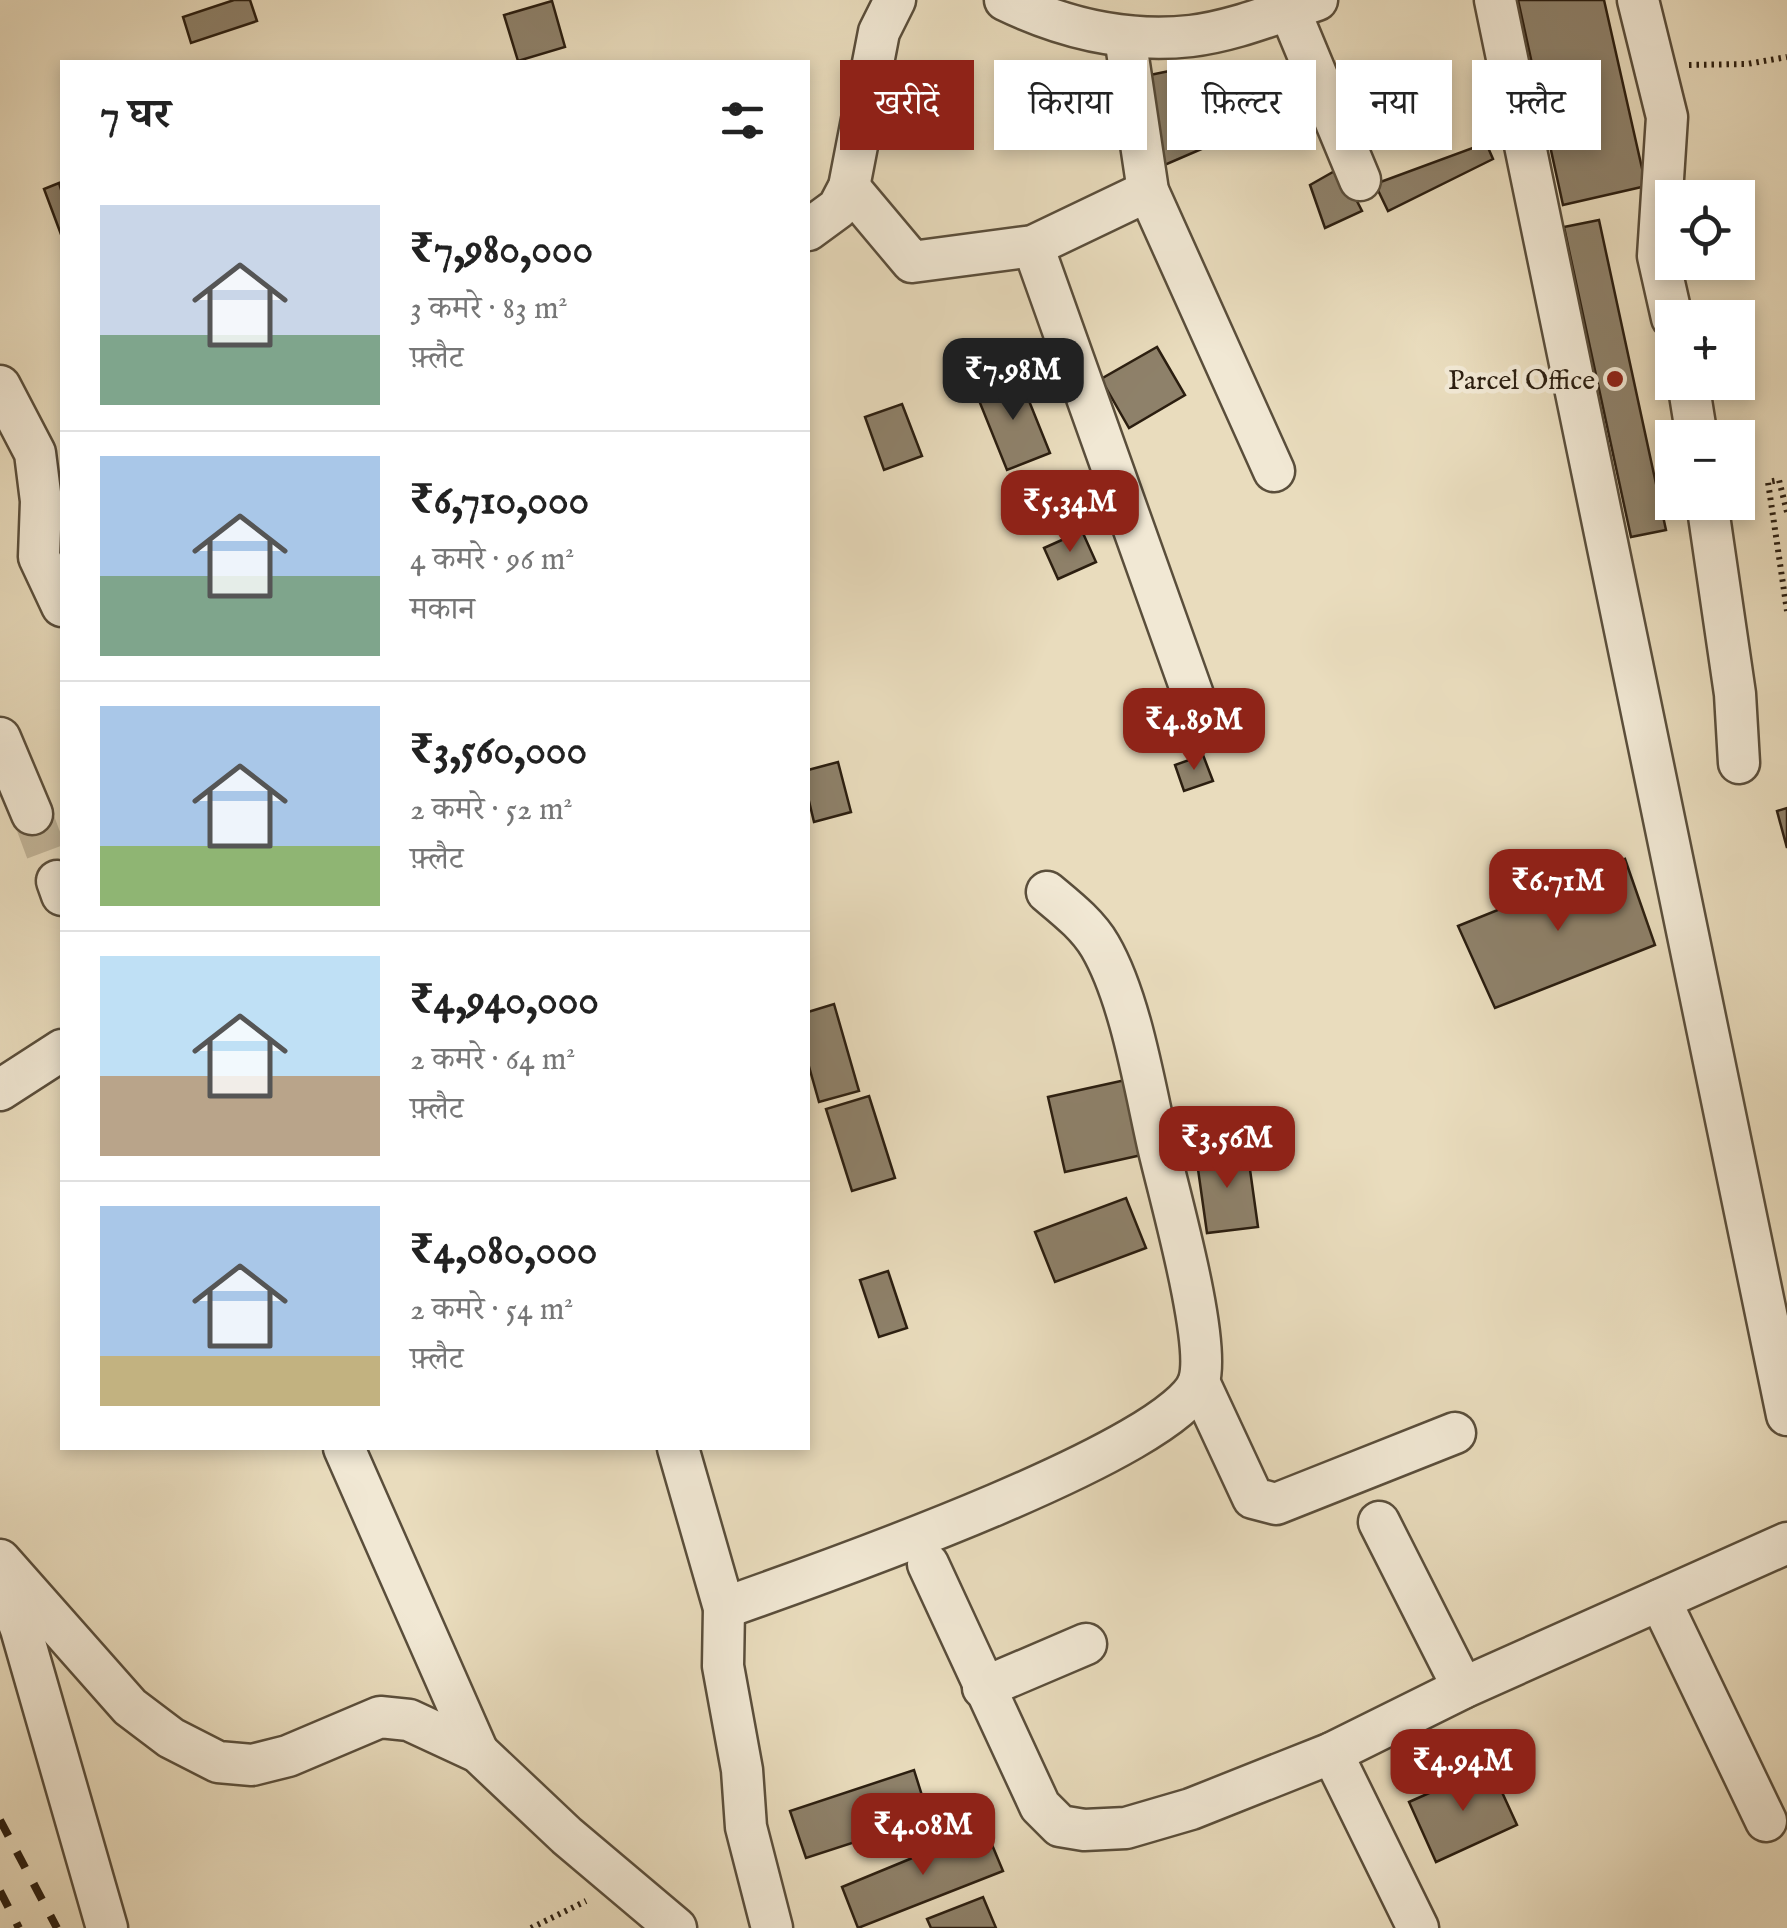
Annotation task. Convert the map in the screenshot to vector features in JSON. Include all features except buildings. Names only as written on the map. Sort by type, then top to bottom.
[{"type":"street","points":[[810,229],[838,208],[849,186],[878,32],[894,0]]},
{"type":"street","points":[[1005,0],[1051,22],[1125,37],[1192,36],[1303,4],[1360,180]]},
{"type":"street","points":[[1496,0],[1787,1415]]},
{"type":"street","points":[[1638,0],[1667,118],[1658,256],[1668,300]]},
{"type":"street","points":[[1125,37],[1148,191],[1274,471]]},
{"type":"street","points":[[849,186],[912,262],[1033,246],[1148,191]]},
{"type":"street","points":[[1033,246],[1193,695]]},
{"type":"street","points":[[0,386],[49,447],[39,557],[60,602]]},
{"type":"street","points":[[1709,520],[1734,694],[1738,764]]},
{"type":"street","points":[[0,738],[32,814]]},
{"type":"street","points":[[1047,892],[1099,944],[1116,982],[1142,1076],[1200,1337],[1199,1382],[1253,1498],[1276,1504],[1456,1433]]},
{"type":"street","points":[[0,1090],[60,1051]]},
{"type":"street","points":[[724,1608],[936,1532],[1141,1435],[1177,1411],[1199,1382]]},
{"type":"street","points":[[345,1450],[478,1752]]},
{"type":"street","points":[[679,1450],[724,1608],[722,1666],[742,1770],[746,1828],[772,1928]]},
{"type":"street","points":[[1379,1522],[1463,1688]]},
{"type":"street","points":[[928,1564],[1040,1806],[1060,1826],[1084,1830],[1126,1828],[1191,1809],[1332,1753],[1463,1688],[1787,1543]]},
{"type":"street","points":[[0,1560],[130,1707],[171,1738],[218,1762],[252,1764],[288,1756],[380,1717],[409,1720],[478,1752],[567,1836],[676,1928]]},
{"type":"street","points":[[0,1573],[22,1629],[107,1928]]},
{"type":"street","points":[[1660,1600],[1766,1821]]},
{"type":"street","points":[[983,1688],[1086,1644]]},
{"type":"street","points":[[1332,1753],[1418,1928]]},
{"type":"path","points":[[1654,66],[1747,64],[1787,57]]},
{"type":"path","points":[[1787,512],[1779,480],[1768,482],[1787,612]]},
{"type":"path","points":[[531,1928],[623,1883]]},
{"type":"tunnel","points":[[32,814],[57,881]]},
{"type":"railway","points":[[0,1820],[57,1928]]},
{"type":"railway","points":[[0,1891],[19,1928]]},
{"type":"place","name":"Parcel Office","points":[[1615,379]]}]
